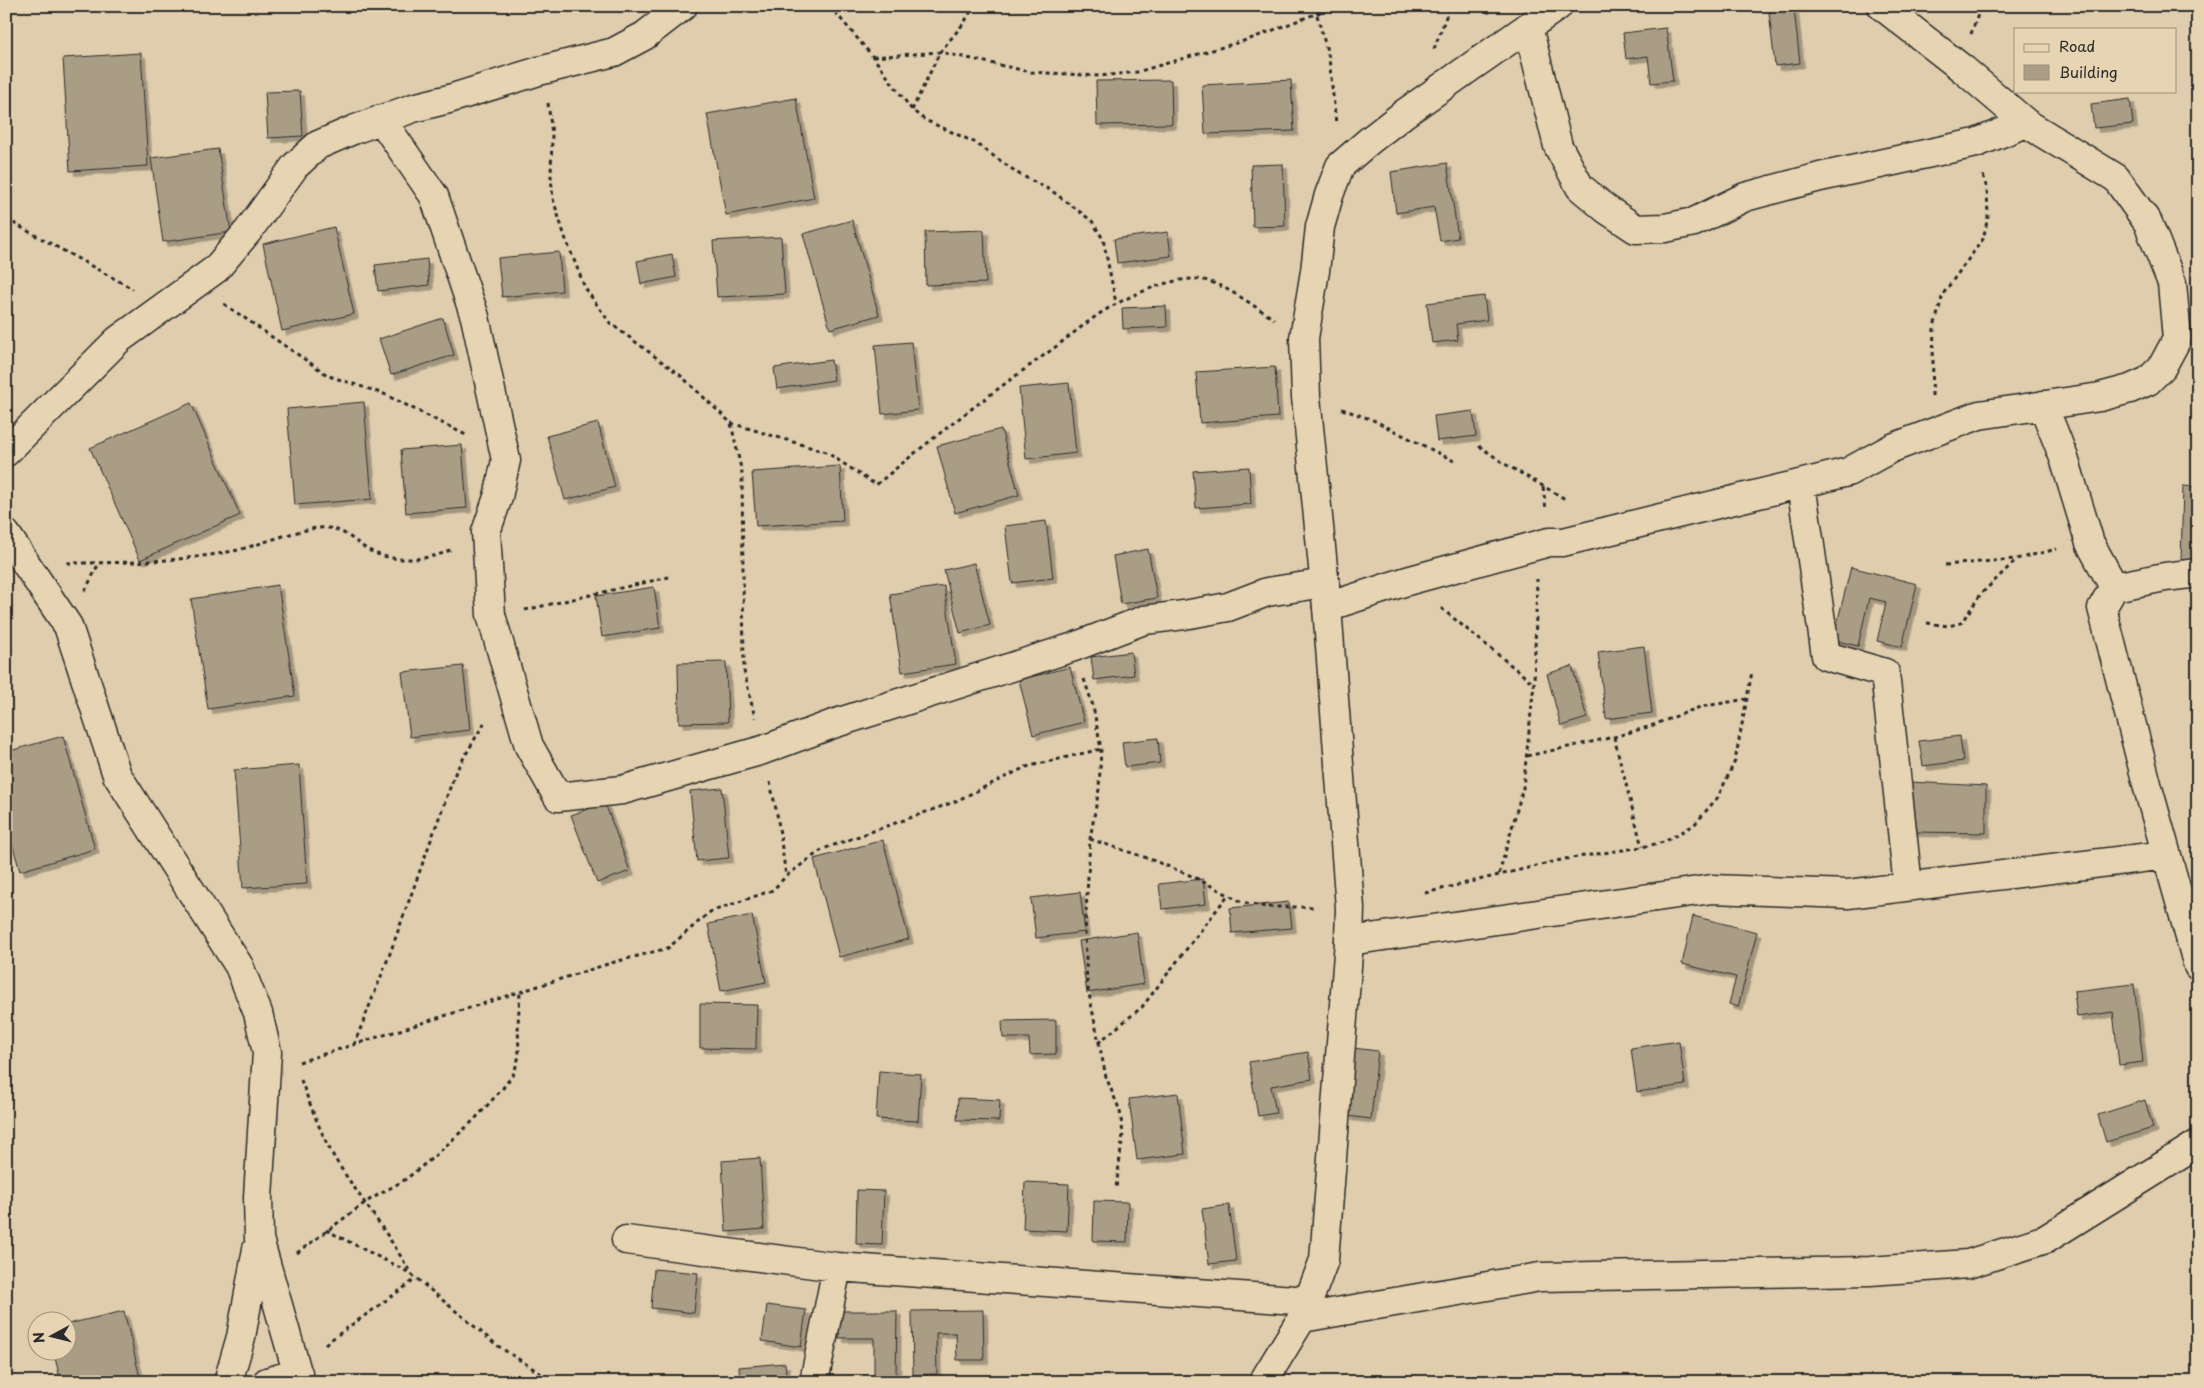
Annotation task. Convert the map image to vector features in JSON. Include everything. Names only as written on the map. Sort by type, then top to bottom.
[{"type":"street","points":[[6,452],[118,340],[216,269],[248,232],[295,166],[318,145],[381,119],[539,71],[614,52],[644,36],[683,6]]},
{"type":"street","points":[[1263,1382],[1306,1310],[1324,1260],[1349,941],[1350,908],[1326,595],[1306,397],[1304,338],[1320,227],[1340,166],[1369,140],[1405,113],[1558,6]]},
{"type":"street","points":[[381,119],[434,196],[475,318],[506,460],[498,496],[486,532],[491,614],[528,746],[558,797],[622,790],[762,750],[833,724],[1074,647],[1144,620],[1228,607],[1266,592],[1326,595],[1407,581],[1549,542],[1563,542],[1848,472],[1892,448],[1978,415],[2100,397],[2130,389],[2148,381],[2162,366],[2177,339],[2172,283],[2148,224],[2116,178],[2026,123],[1964,70],[1882,6]]},
{"type":"street","points":[[1528,27],[1558,146],[1580,187],[1606,209],[1636,229],[1664,228],[1694,222],[1744,197],[1820,177],[1976,144],[2026,123]]},
{"type":"street","points":[[2043,405],[2064,458],[2090,543],[2114,588]]},
{"type":"street","points":[[1802,484],[1826,656],[1885,673],[1908,886]]},
{"type":"street","points":[[6,534],[68,626],[117,775],[239,966],[258,1013],[267,1052],[258,1197],[259,1239],[247,1309],[228,1382]]},
{"type":"street","points":[[2198,573],[2165,577],[2114,588],[2102,608],[2166,854],[2198,966]]},
{"type":"street","points":[[1349,941],[1712,889],[1848,894],[2166,854]]},
{"type":"street","points":[[626,1240],[838,1267],[1306,1310],[1540,1276],[1870,1271],[1968,1264],[2046,1239],[2198,1144]]},
{"type":"street","points":[[259,1239],[298,1372],[267,1382]]},
{"type":"street","points":[[814,1382],[838,1267]]},
{"type":"path","points":[[830,6],[873,57],[912,110],[925,120],[974,142],[1020,174],[1052,191],[1092,221],[1103,239],[1116,303]]},
{"type":"path","points":[[912,110],[940,52],[964,23],[974,6]]},
{"type":"path","points":[[873,57],[940,52],[1031,72],[1100,76],[1137,72],[1250,39],[1317,15],[1336,6]]},
{"type":"path","points":[[1964,70],[1966,52],[1981,6]]},
{"type":"path","points":[[1317,15],[1329,58],[1340,166]]},
{"type":"path","points":[[539,71],[548,105],[552,134],[551,177],[553,199],[565,237],[585,288],[610,323],[680,375],[731,423],[826,452],[876,485],[994,391],[1116,303],[1154,287],[1179,281],[1204,280],[1235,294],[1304,338]]},
{"type":"path","points":[[1930,435],[1934,327],[1943,294],[1983,239],[1988,217],[1987,189],[1976,144]]},
{"type":"path","points":[[6,219],[164,306]]},
{"type":"path","points":[[194,285],[330,376],[384,394],[467,436]]},
{"type":"path","points":[[1306,397],[1373,420],[1454,461]]},
{"type":"path","points":[[731,423],[742,473],[744,670],[777,814],[786,876]]},
{"type":"path","points":[[1479,446],[1505,464],[1567,500]]},
{"type":"path","points":[[26,562],[109,563],[191,558],[234,551],[314,528],[330,528],[351,538],[374,553],[395,558],[440,556],[486,532]]},
{"type":"path","points":[[1944,565],[2016,559],[2058,548],[2090,543]]},
{"type":"path","points":[[1499,875],[1523,788],[1527,756],[1534,684],[1538,546]]},
{"type":"path","points":[[1927,623],[1948,626],[1961,623],[1981,594],[2016,559]]},
{"type":"path","points":[[517,611],[669,577]]},
{"type":"path","points":[[1407,581],[1534,684]]},
{"type":"path","points":[[1074,647],[1093,706],[1101,749],[1099,789],[1090,839],[1086,949],[1087,984],[1106,1077],[1120,1111],[1123,1134],[1116,1188]]},
{"type":"path","points":[[1417,895],[1565,858],[1664,842],[1694,826],[1718,798],[1735,762],[1752,672]]},
{"type":"path","points":[[1527,756],[1614,737],[1700,708],[1747,699]]},
{"type":"path","points":[[1614,737],[1642,847]]},
{"type":"path","points":[[265,1072],[611,963],[668,948],[710,912],[773,890],[786,876],[823,848],[954,802],[1026,767],[1101,749]]},
{"type":"path","points":[[1090,839],[1185,873],[1242,902],[1266,907],[1350,908]]},
{"type":"path","points":[[1098,1043],[1142,1007],[1228,896]]},
{"type":"path","points":[[269,1274],[366,1202],[406,1179],[436,1155],[474,1119],[514,1073],[518,1056],[520,993]]},
{"type":"path","points":[[295,1063],[319,1126],[336,1160],[388,1235],[410,1273],[498,1346],[554,1382]]},
{"type":"path","points":[[326,1230],[410,1273]]},
{"type":"path","points":[[298,1372],[344,1332],[416,1279]]},
{"type":"building","points":[[1794,9],[1800,63],[1775,66],[1769,12]]},
{"type":"building","points":[[1666,28],[1673,81],[1651,83],[1648,56],[1626,59],[1623,33]]},
{"type":"building","points":[[141,53],[148,166],[70,171],[63,58]]},
{"type":"building","points":[[1171,80],[1172,124],[1097,125],[1096,81]]},
{"type":"building","points":[[1291,80],[1294,131],[1205,134],[1202,85]]},
{"type":"building","points":[[300,91],[303,136],[268,138],[265,92]]},
{"type":"building","points":[[796,98],[814,198],[726,215],[707,114]]},
{"type":"building","points":[[2130,99],[2133,124],[2094,128],[2091,104]]},
{"type":"building","points":[[218,149],[231,232],[163,242],[151,158]]},
{"type":"building","points":[[1447,163],[1458,238],[1440,241],[1434,207],[1396,213],[1391,172]]},
{"type":"building","points":[[1283,164],[1285,226],[1253,227],[1251,165]]},
{"type":"building","points":[[852,220],[879,315],[830,329],[803,234]]},
{"type":"building","points":[[334,227],[354,314],[282,331],[263,244]]},
{"type":"building","points":[[984,230],[986,283],[926,285],[925,232]]},
{"type":"building","points":[[1168,232],[1171,256],[1117,263],[1114,239]]},
{"type":"building","points":[[781,237],[785,294],[717,297],[713,241]]},
{"type":"building","points":[[559,252],[562,291],[502,297],[498,258]]},
{"type":"building","points":[[672,254],[676,277],[641,284],[637,261]]},
{"type":"building","points":[[427,259],[429,285],[378,291],[375,265]]},
{"type":"building","points":[[1484,296],[1487,320],[1456,324],[1458,340],[1432,343],[1427,303]]},
{"type":"building","points":[[1166,306],[1167,327],[1123,329],[1122,308]]},
{"type":"building","points":[[443,318],[454,355],[391,375],[379,339]]},
{"type":"building","points":[[911,342],[918,410],[882,414],[875,345]]},
{"type":"building","points":[[831,360],[834,380],[777,389],[774,368]]},
{"type":"building","points":[[1275,367],[1278,417],[1200,423],[1196,372]]},
{"type":"building","points":[[1069,383],[1076,453],[1026,459],[1019,388]]},
{"type":"building","points":[[364,402],[372,499],[295,505],[287,409]]},
{"type":"building","points":[[191,403],[240,515],[140,560],[90,448]]},
{"type":"building","points":[[1473,411],[1476,436],[1437,441],[1434,416]]},
{"type":"building","points":[[598,423],[615,487],[565,500],[547,436]]},
{"type":"building","points":[[1001,429],[1019,495],[955,513],[937,446]]},
{"type":"building","points":[[462,445],[467,508],[406,513],[401,450]]},
{"type":"building","points":[[840,466],[843,521],[756,526],[752,472]]},
{"type":"building","points":[[1249,467],[1251,504],[1196,508],[1193,471]]},
{"type":"building","points":[[2183,486],[2198,487],[2198,563],[2181,563]]},
{"type":"building","points":[[1046,521],[1053,578],[1012,583],[1005,526]]},
{"type":"building","points":[[1148,549],[1157,598],[1121,604],[1113,556]]},
{"type":"building","points":[[974,563],[990,625],[960,633],[944,570]]},
{"type":"building","points":[[1851,567],[1917,584],[1902,647],[1877,641],[1886,602],[1869,598],[1858,646],[1833,640]]},
{"type":"building","points":[[278,585],[295,696],[208,709],[191,599]]},
{"type":"building","points":[[944,586],[956,664],[902,672],[890,594]]},
{"type":"building","points":[[654,587],[660,628],[602,637],[596,596]]},
{"type":"building","points":[[1644,646],[1652,713],[1606,719],[1598,652]]},
{"type":"building","points":[[1131,652],[1134,675],[1094,680],[1091,657]]},
{"type":"building","points":[[726,662],[728,722],[679,723],[678,663]]},
{"type":"building","points":[[463,666],[470,730],[410,737],[402,672]]},
{"type":"building","points":[[1572,666],[1587,718],[1561,726],[1547,674]]},
{"type":"building","points":[[1070,667],[1084,722],[1033,735],[1019,680]]},
{"type":"building","points":[[63,736],[95,849],[20,871],[6,823],[6,752]]},
{"type":"building","points":[[1960,736],[1963,761],[1923,766],[1919,741]]},
{"type":"building","points":[[1158,738],[1160,763],[1125,767],[1122,742]]},
{"type":"building","points":[[299,765],[307,884],[243,888],[234,770]]},
{"type":"building","points":[[1910,782],[1986,786],[1986,833],[1911,832]]},
{"type":"building","points":[[722,788],[729,858],[697,861],[690,791]]},
{"type":"building","points":[[605,803],[630,871],[597,883],[571,815]]},
{"type":"building","points":[[883,840],[909,939],[839,957],[814,859]]},
{"type":"building","points":[[1203,879],[1206,904],[1162,909],[1159,884]]},
{"type":"building","points":[[1080,892],[1085,932],[1036,938],[1031,898]]},
{"type":"building","points":[[1289,902],[1292,928],[1232,933],[1230,908]]},
{"type":"building","points":[[752,915],[766,982],[721,991],[708,924]]},
{"type":"building","points":[[1693,916],[1757,932],[1738,1007],[1729,1004],[1736,977],[1682,964]]},
{"type":"building","points":[[1137,932],[1144,984],[1087,993],[1079,941]]},
{"type":"building","points":[[2134,984],[2143,1062],[2119,1065],[2113,1012],[2077,1017],[2074,991]]},
{"type":"building","points":[[700,1004],[757,1005],[756,1049],[700,1048]]},
{"type":"building","points":[[1056,1020],[1056,1054],[1030,1055],[1029,1038],[1003,1038],[1002,1021]]},
{"type":"building","points":[[1679,1041],[1685,1085],[1637,1092],[1631,1048]]},
{"type":"building","points":[[1353,1048],[1378,1051],[1371,1119],[1347,1116]]},
{"type":"building","points":[[1308,1052],[1312,1079],[1271,1086],[1276,1113],[1258,1116],[1249,1062]]},
{"type":"building","points":[[879,1071],[921,1074],[918,1121],[876,1119]]},
{"type":"building","points":[[1178,1093],[1185,1154],[1137,1160],[1129,1099]]},
{"type":"building","points":[[958,1098],[1000,1100],[999,1121],[957,1120]]},
{"type":"building","points":[[2145,1100],[2153,1128],[2106,1142],[2098,1115]]},
{"type":"building","points":[[760,1158],[764,1229],[726,1232],[722,1161]]},
{"type":"building","points":[[1025,1182],[1069,1184],[1067,1231],[1023,1229]]},
{"type":"building","points":[[857,1190],[884,1191],[882,1245],[856,1244]]},
{"type":"building","points":[[1094,1201],[1128,1202],[1127,1242],[1093,1241]]},
{"type":"building","points":[[1229,1205],[1236,1261],[1209,1264],[1202,1209]]},
{"type":"building","points":[[654,1269],[698,1273],[694,1313],[651,1308]]},
{"type":"building","points":[[767,1305],[806,1310],[801,1347],[762,1341]]},
{"type":"building","points":[[983,1310],[984,1360],[957,1360],[956,1333],[936,1333],[937,1374],[913,1375],[912,1311]]},
{"type":"building","points":[[124,1311],[141,1382],[61,1382],[56,1360],[78,1360],[78,1322]]},
{"type":"building","points":[[840,1311],[897,1311],[896,1375],[874,1375],[874,1338],[839,1338]]},
{"type":"building","points":[[785,1363],[787,1382],[740,1382],[739,1367]]}]
